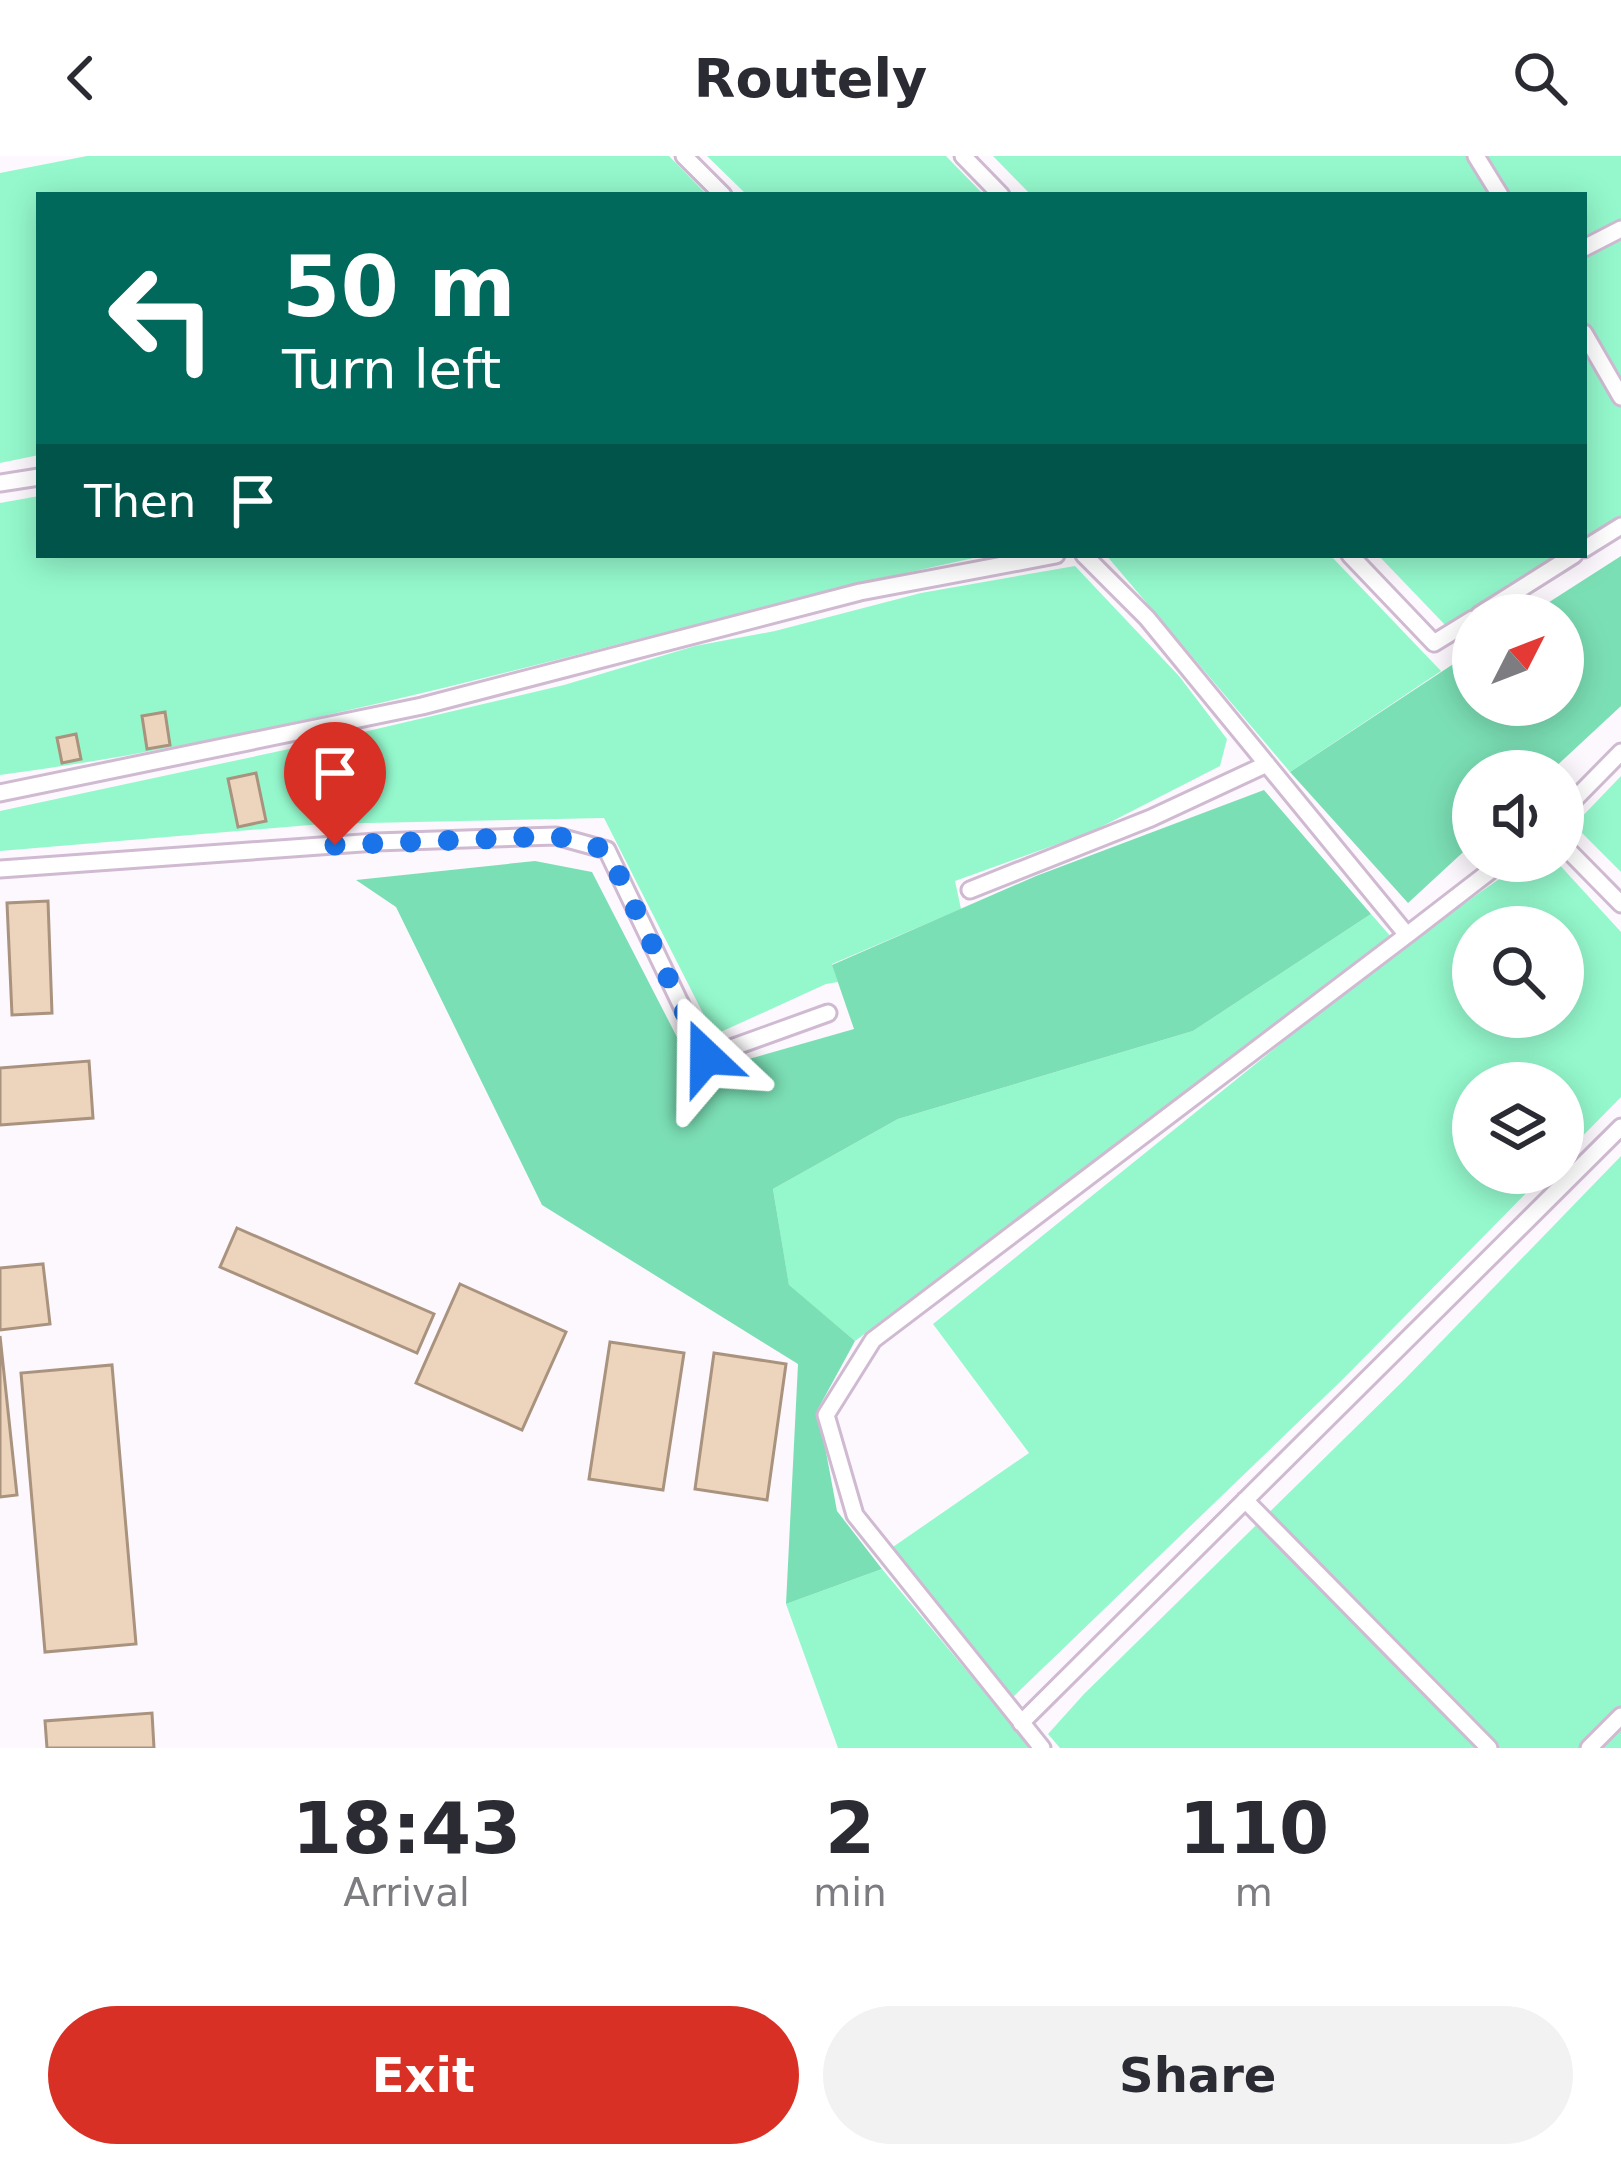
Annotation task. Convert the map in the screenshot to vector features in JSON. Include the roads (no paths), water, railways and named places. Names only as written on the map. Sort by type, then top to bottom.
[{"type":"lane","points":[[684,156],[720,192]]},
{"type":"lane","points":[[963,156],[998,192]]},
{"type":"lane","points":[[1476,156],[1498,192]]},
{"type":"lane","points":[[1587,246],[1621,229]]},
{"type":"lane","points":[[1587,339],[1621,397]]},
{"type":"lane","points":[[0,484],[36,478]]},
{"type":"lane","points":[[1587,547],[1621,526]]},
{"type":"lane","points":[[0,793],[422,706],[860,592],[1040,558]]},
{"type":"lane","points":[[1087,558],[1147,617],[1407,935]]},
{"type":"lane","points":[[1352,558],[1434,643],[1452,632]]},
{"type":"lane","points":[[1512,594],[1569,558]]},
{"type":"lane","points":[[1584,790],[1621,752]]},
{"type":"lane","points":[[970,890],[1151,818],[1267,764]]},
{"type":"lane","points":[[0,869],[376,842],[556,836],[607,850],[706,1057],[828,1012]]},
{"type":"lane","points":[[1584,866],[1621,904]]},
{"type":"lane","points":[[1042,1748],[856,1515],[826,1414],[873,1340],[1476,882]]},
{"type":"lane","points":[[1021,1723],[1621,1126]]},
{"type":"lane","points":[[1246,1500],[1489,1748]]},
{"type":"lane","points":[[1588,1748],[1621,1716]]}]
